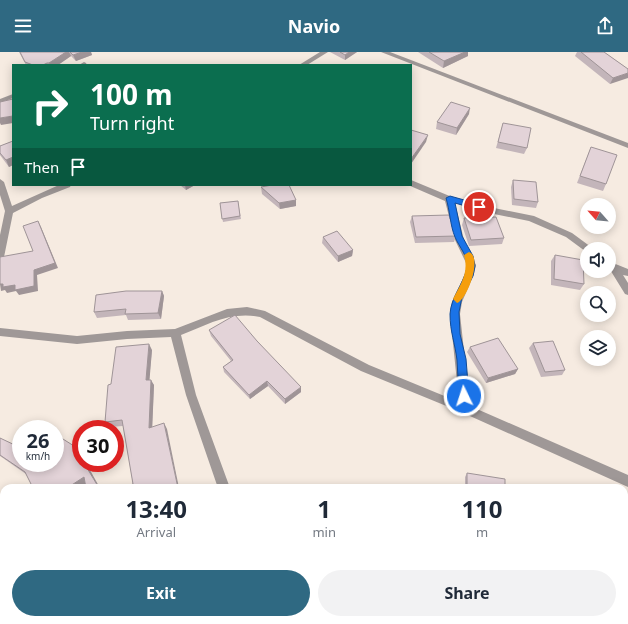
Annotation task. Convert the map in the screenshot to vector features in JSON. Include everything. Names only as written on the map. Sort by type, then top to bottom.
[{"type":"street","points":[[304,64],[325,52]]},
{"type":"street","points":[[384,52],[628,146]]},
{"type":"street","points":[[0,101],[12,96]]},
{"type":"street","points":[[618,142],[628,138]]},
{"type":"street","points":[[0,182],[9,211],[0,257]]},
{"type":"street","points":[[412,183],[450,198],[494,212],[531,218],[569,235],[580,243]]},
{"type":"street","points":[[9,211],[38,196],[64,186]]},
{"type":"street","points":[[450,198],[458,236],[469,256],[471,266],[469,276],[458,297],[455,312],[455,334],[461,359],[465,409]]},
{"type":"street","points":[[616,267],[628,273]]},
{"type":"street","points":[[616,273],[628,291]]},
{"type":"street","points":[[0,332],[77,340],[127,335],[174,333],[228,312],[247,311],[262,314],[365,368],[465,409],[628,481]]},
{"type":"street","points":[[174,333],[191,395],[223,484]]},
{"type":"building","points":[[20,52],[66,52],[45,64],[30,64],[25,62]]},
{"type":"building","points":[[70,52],[82,52],[73,55]]},
{"type":"building","points":[[340,52],[349,52],[345,55]]},
{"type":"building","points":[[429,52],[465,52],[444,61]]},
{"type":"building","points":[[581,52],[604,52],[628,69],[628,73],[613,78]]},
{"type":"building","points":[[12,99],[12,116],[0,118],[0,102]]},
{"type":"building","points":[[451,102],[470,108],[457,128],[437,122]]},
{"type":"building","points":[[503,123],[531,128],[527,148],[498,142]]},
{"type":"building","points":[[412,130],[428,135],[412,158]]},
{"type":"building","points":[[12,141],[12,157],[6,160],[0,153],[0,146]]},
{"type":"building","points":[[591,147],[617,155],[606,184],[580,176]]},
{"type":"building","points":[[513,180],[536,182],[538,202],[514,199]]},
{"type":"building","points":[[289,186],[296,200],[279,203],[261,187]]},
{"type":"building","points":[[238,201],[240,216],[222,219],[220,203]]},
{"type":"building","points":[[449,215],[456,236],[416,237],[412,216]]},
{"type":"building","points":[[496,217],[504,238],[471,240],[464,218]]},
{"type":"building","points":[[38,221],[55,263],[34,270],[34,286],[15,290],[15,285],[3,287],[3,284],[0,284],[0,257],[33,251],[23,226]]},
{"type":"building","points":[[337,231],[353,250],[338,256],[323,237]]},
{"type":"building","points":[[555,255],[580,259],[580,278],[584,278],[584,284],[554,279]]},
{"type":"building","points":[[126,291],[162,291],[158,313],[125,314],[126,309],[94,312],[96,295]]},
{"type":"building","points":[[235,315],[257,341],[301,387],[285,399],[267,381],[249,395],[223,367],[233,360],[209,330]]},
{"type":"building","points":[[498,338],[518,369],[488,378],[470,347]]},
{"type":"building","points":[[553,341],[565,370],[545,372],[533,343]]},
{"type":"building","points":[[149,344],[146,380],[151,380],[149,428],[164,423],[177,484],[133,484],[124,432],[124,420],[105,420],[108,385],[111,384],[116,347]]},
{"type":"building","points":[[0,438],[12,444],[12,463],[0,455]]},
{"type":"building","points":[[64,440],[72,445],[72,472],[89,472],[97,484],[85,484],[84,477],[73,484],[31,484],[25,472],[64,472]]},
{"type":"building","points":[[467,473],[505,479],[505,484],[467,484]]},
{"type":"slow traffic","points":[[457,299],[469,276],[471,266],[469,255]]},
{"type":"route","points":[[464,396],[461,359],[455,334],[455,312],[458,297],[469,276],[471,266],[469,256],[463,248],[458,236],[450,198],[479,207]]}]
